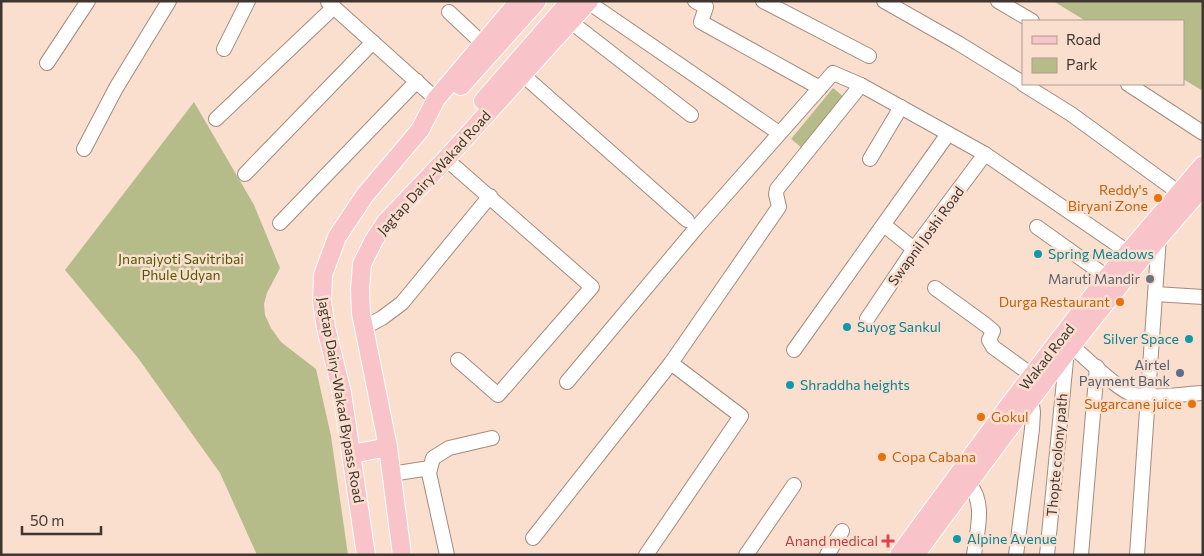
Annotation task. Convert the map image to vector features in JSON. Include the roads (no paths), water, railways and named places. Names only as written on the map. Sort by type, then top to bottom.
[{"type":"main road","points":[[420,130],[436,99],[519,1]]},
{"type":"main road","points":[[420,130],[537,1]]},
{"type":"main road","points":[[404,201],[422,170],[445,142],[494,89],[570,1]]},
{"type":"main road","name":"Jagtap Dairy-Wakad Road","points":[[402,555],[388,447],[363,328],[360,300],[362,264],[386,222],[404,201],[446,159],[589,2]]},
{"type":"main road","name":"Jagtap Dairy-Wakad Bypass Road","points":[[366,555],[342,393],[326,328],[322,302],[323,275],[337,237],[364,195],[420,130]]},
{"type":"main road","name":"Wakad Road","points":[[900,555],[956,476],[1032,376],[1066,346],[1155,231],[1178,192],[1203,166]]},
{"type":"main road","name":"Wakad Road","points":[[915,555],[1031,398],[1066,346],[1107,277],[1128,252],[1155,231],[1203,187]]},
{"type":"main road","points":[[352,454],[388,447]]},
{"type":"street","points":[[47,63],[88,1]]},
{"type":"street","points":[[84,149],[116,88],[169,1]]},
{"type":"street","points":[[224,49],[248,1]]},
{"type":"street","points":[[695,1],[706,7],[700,22],[820,88]]},
{"type":"street","points":[[764,1],[869,56]]},
{"type":"street","points":[[884,1],[958,43],[1022,83]]},
{"type":"street","points":[[998,1],[1030,20]]},
{"type":"street","points":[[589,2],[779,132]]},
{"type":"street","points":[[216,118],[331,4],[436,99]]},
{"type":"street","points":[[448,12],[482,44]]},
{"type":"street","points":[[571,22],[691,115]]},
{"type":"street","points":[[246,174],[373,42]]},
{"type":"street","points":[[567,382],[697,227],[832,73],[861,85],[985,154],[1128,252]]},
{"type":"street","points":[[523,75],[687,220]]},
{"type":"street","points":[[280,223],[417,81]]},
{"type":"street","points":[[533,538],[670,363],[779,207],[776,194],[777,189],[861,85]]},
{"type":"street","points":[[1025,85],[1071,114],[1178,192]]},
{"type":"street","points":[[1130,85],[1203,132]]},
{"type":"street","points":[[870,159],[901,107]]},
{"type":"street","points":[[794,350],[948,134]]},
{"type":"street","name":"Swapnil Joshi Road","points":[[867,319],[914,249],[985,154]]},
{"type":"street","points":[[446,159],[592,287],[498,395],[458,360]]},
{"type":"street","points":[[363,328],[382,318],[402,303],[490,196]]},
{"type":"street","points":[[884,225],[914,249]]},
{"type":"street","points":[[1037,227],[1107,277]]},
{"type":"street","points":[[1137,555],[1155,294],[1155,231]]},
{"type":"street","points":[[935,288],[993,331],[989,340],[993,347],[1032,376]]},
{"type":"street","points":[[1155,294],[1203,297]]},
{"type":"street","points":[[1066,346],[1096,367],[1118,386],[1132,394],[1149,396],[1203,393]]},
{"type":"street","name":"Thopte colony path","points":[[1047,555],[1066,346]]},
{"type":"street","points":[[646,555],[740,416],[670,363]]},
{"type":"street","points":[[1081,555],[1096,367]]},
{"type":"street","points":[[1016,555],[1032,429],[1033,412],[1031,398]]},
{"type":"street","points":[[447,555],[429,473],[433,458],[449,448],[492,438]]},
{"type":"street","points":[[391,474],[430,468]]},
{"type":"street","points":[[969,483],[974,489],[980,506],[974,555]]},
{"type":"street","points":[[746,555],[794,485]]},
{"type":"street","points":[[827,555],[842,532]]},
{"type":"place","name":"Reddy's Biryani Zone","points":[[1158,198]]},
{"type":"place","name":"Spring Meadows","points":[[1038,254]]},
{"type":"place","name":"Maruti Mandir","points":[[1150,279]]},
{"type":"place","name":"Durga Restaurant","points":[[1120,302]]},
{"type":"place","name":"Suyog Sankul","points":[[847,327]]},
{"type":"place","name":"Silver Space","points":[[1189,339]]},
{"type":"place","name":"Airtel Payment Bank","points":[[1180,373]]},
{"type":"place","name":"Shraddha heights","points":[[790,385]]},
{"type":"place","name":"Sugarcane juice","points":[[1192,404]]},
{"type":"place","name":"Gokul","points":[[981,417]]},
{"type":"place","name":"Copa Cabana","points":[[882,457]]},
{"type":"place","name":"Alpine Avenue","points":[[957,539]]},
{"type":"place","name":"Anand medical","points":[[888,541]]},
{"type":"park label","name":"Jnanajyoti Savitribai Phule Udyan","points":[[181,268]]}]
